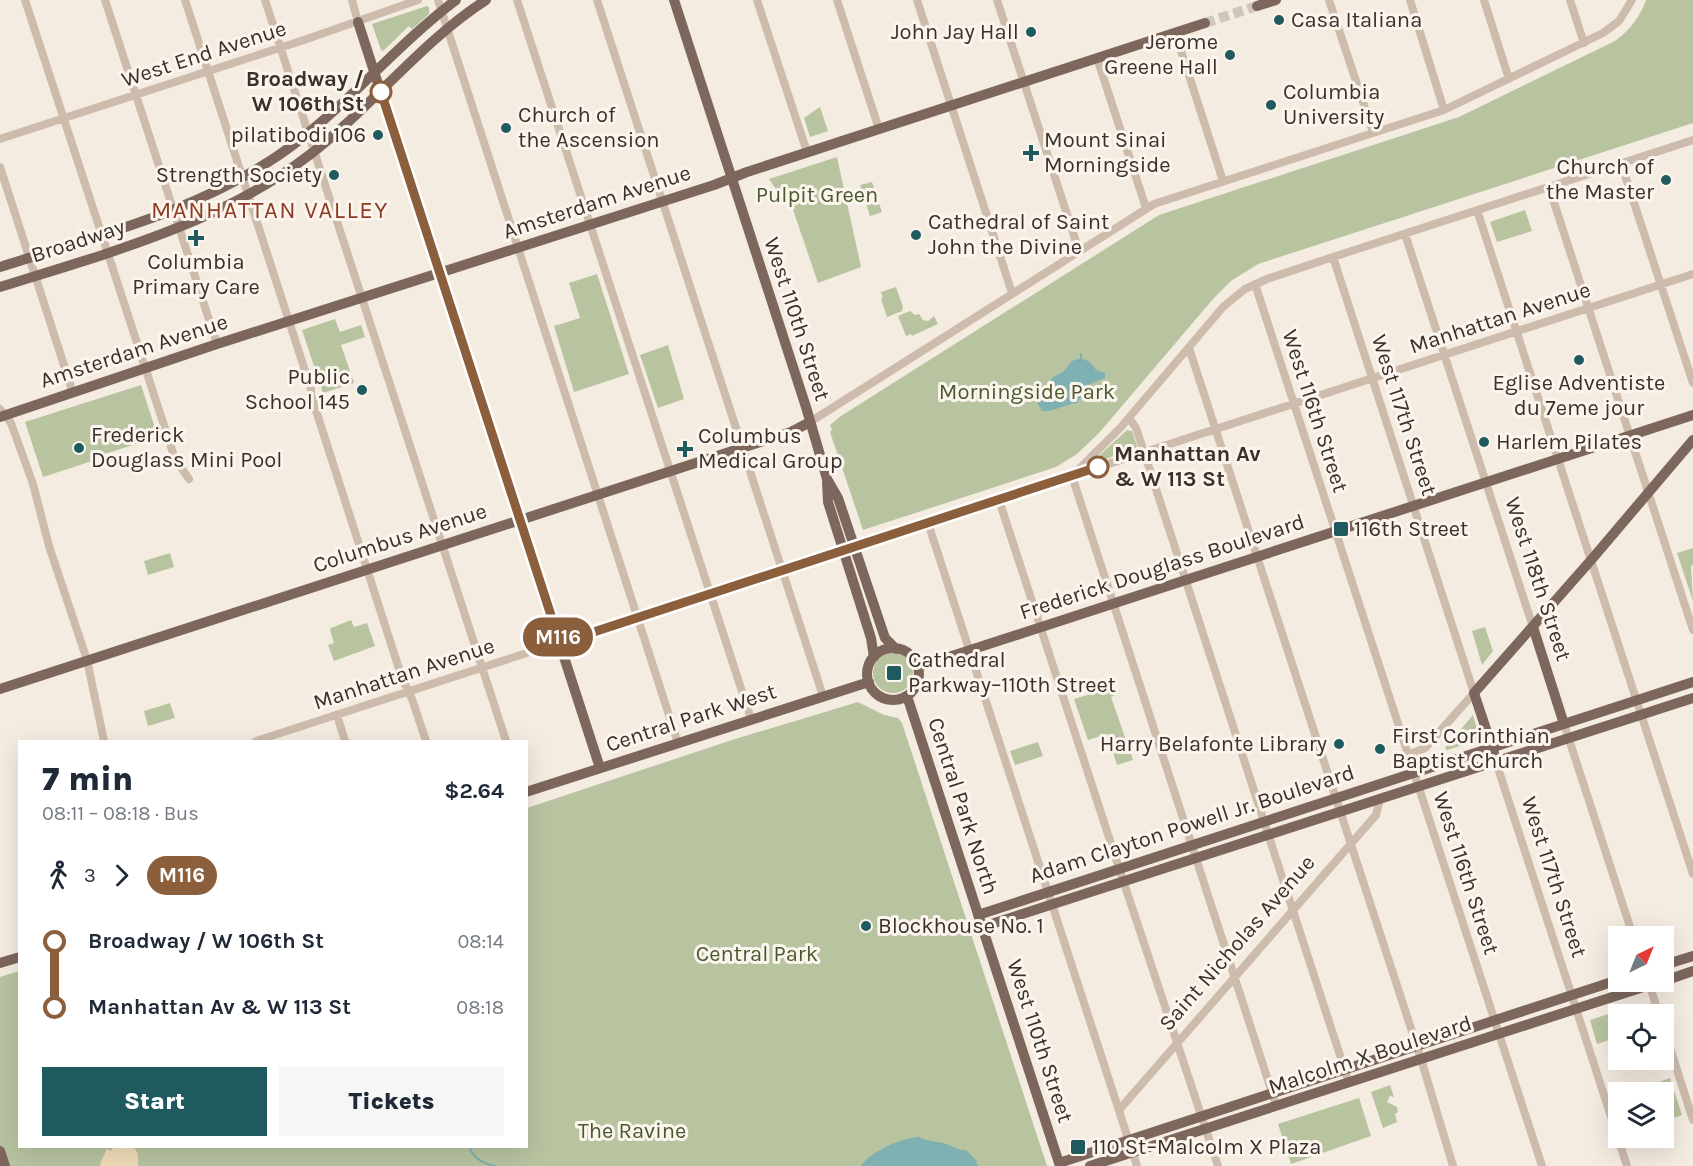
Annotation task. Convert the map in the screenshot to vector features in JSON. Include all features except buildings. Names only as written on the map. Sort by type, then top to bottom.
[{"type":"main road","name":"Broadway","points":[[0,267],[174,210],[242,177],[290,147],[456,0]]},
{"type":"main road","name":"Broadway","points":[[0,287],[179,227],[248,195],[314,151],[448,30],[486,0]]},
{"type":"main road","name":"West 110th Street","points":[[674,0],[810,422],[827,479],[828,502],[885,638],[896,649]]},
{"type":"main road","points":[[1257,6],[1276,0]]},
{"type":"main road","points":[[358,22],[600,768]]},
{"type":"main road","name":"Amsterdam Avenue","points":[[1,413],[73,393],[362,297],[518,249],[807,152],[1205,23]]},
{"type":"main road","name":"Frederick Douglass Boulevard","points":[[918,667],[1693,415]]},
{"type":"main road","name":"Columbus Avenue","points":[[0,689],[743,448],[800,429],[810,422]]},
{"type":"main road","points":[[1474,693],[1693,440]]},
{"type":"main road","name":"West 110th Street","points":[[848,549],[874,657]]},
{"type":"main road","name":"West 118th Street","points":[[1533,627],[1564,724]]},
{"type":"main road","points":[[885,649],[896,649],[911,655],[918,667],[919,676],[917,684],[907,696],[899,699],[884,698],[875,693],[868,682],[868,669],[874,657],[885,649]]},
{"type":"main road","name":"Central Park West","points":[[528,791],[868,682]]},
{"type":"main road","name":"Adam Clayton Powell Jr. Boulevard","points":[[978,915],[1693,682]]},
{"type":"main road","name":"West 117th Street","points":[[1474,693],[1496,762]]},
{"type":"main road","name":"Central Park North","points":[[907,696],[982,927]]},
{"type":"main road","name":"Adam Clayton Powell Jr. Boulevard","points":[[982,927],[1196,860],[1693,698]]},
{"type":"main road","name":"West 110th Street","points":[[982,927],[1059,1164]]},
{"type":"main road","points":[[1674,963],[1693,956]]},
{"type":"main road","points":[[0,963],[18,958]]},
{"type":"main road","name":"Malcolm X Boulevard","points":[[1674,977],[1693,971]]},
{"type":"main road","name":"Malcolm X Boulevard","points":[[1059,1164],[1608,983]]},
{"type":"main road","name":"Malcolm X Boulevard","points":[[1090,1166],[1623,992]]},
{"type":"main road","points":[[0,1151],[5,1166]]},
{"type":"street","points":[[25,0],[175,459],[189,479]]},
{"type":"street","points":[[105,0],[217,344]]},
{"type":"street","points":[[185,0],[290,321],[311,395],[426,740]]},
{"type":"street","points":[[265,0],[506,740]]},
{"type":"street","points":[[352,0],[358,22]]},
{"type":"street","name":"West End Avenue","points":[[0,139],[281,48],[417,0]]},
{"type":"street","points":[[438,0],[678,743]]},
{"type":"street","points":[[517,0],[751,719]]},
{"type":"street","points":[[597,0],[823,696]]},
{"type":"street","points":[[757,0],[807,152]]},
{"type":"street","points":[[837,0],[879,129]]},
{"type":"street","points":[[917,0],[1012,293]]},
{"type":"street","points":[[997,0],[1079,250]]},
{"type":"street","points":[[1329,0],[1373,132]]},
{"type":"street","points":[[1410,0],[1443,110]]},
{"type":"street","points":[[1484,0],[1509,79]]},
{"type":"street","points":[[1570,0],[1584,43]]},
{"type":"street","points":[[810,422],[1159,201],[1443,110],[1611,28],[1626,12],[1632,0]]},
{"type":"street","points":[[1175,32],[1223,181]]},
{"type":"street","points":[[1097,58],[1146,208]]},
{"type":"street","points":[[1276,1105],[1072,476],[1129,418],[1228,302],[1245,289],[1333,257],[1693,140]]},
{"type":"street","points":[[1621,164],[1693,383]]},
{"type":"street","points":[[0,167],[73,393]]},
{"type":"street","points":[[1549,187],[1693,630]]},
{"type":"street","points":[[1477,210],[1693,874]]},
{"type":"street","name":"West 118th Street","points":[[1405,234],[1533,627]]},
{"type":"street","name":"West 117th Street","points":[[1333,257],[1474,693]]},
{"type":"street","name":"Manhattan Avenue","points":[[262,740],[1693,274]]},
{"type":"street","name":"West 116th Street","points":[[1256,284],[1542,1166]]},
{"type":"street","points":[[1189,348],[1454,1166]]},
{"type":"street","points":[[1,413],[11,423],[33,484],[49,546],[87,660],[105,740]]},
{"type":"street","points":[[1129,418],[1136,428],[1144,452],[1349,1083]]},
{"type":"street","points":[[999,500],[1123,883],[1218,1166]]},
{"type":"street","points":[[928,523],[1137,1166]]},
{"type":"street","points":[[1408,754],[1425,748],[1474,693]]},
{"type":"street","points":[[337,715],[345,740]]},
{"type":"street","name":"West 118th Street","points":[[1564,724],[1630,926]]},
{"type":"street","name":"West 117th Street","points":[[1496,762],[1627,1166]]},
{"type":"street","name":"Saint Nicholas Avenue","points":[[1119,1110],[1378,812],[1380,799]]},
{"type":"street","points":[[1674,1060],[1693,1120]]},
{"type":"green space","name":"Morningside Park","points":[[1646,0],[1693,0],[1693,123],[1258,264],[1231,281],[1213,299],[1099,433],[1077,454],[1056,467],[863,530],[830,432],[832,430],[830,425],[841,416],[1159,215],[1459,117],[1615,41],[1634,23]]},
{"type":"green space","points":[[427,6],[429,14],[412,29],[409,26],[383,51],[381,50],[372,24]]},
{"type":"green space","points":[[820,107],[828,131],[810,137],[804,118]]},
{"type":"green space","name":"Pulpit Green","points":[[837,157],[861,267],[818,283],[787,192],[776,189],[769,179]]},
{"type":"green space","points":[[872,182],[882,212],[870,216],[860,185]]},
{"type":"green space","points":[[1525,210],[1532,231],[1497,242],[1490,222]]},
{"type":"green space","points":[[597,274],[629,374],[574,392],[554,326],[580,318],[569,283]]},
{"type":"green space","points":[[896,287],[903,307],[902,311],[887,317],[881,292]]},
{"type":"green space","points":[[910,311],[915,315],[919,314],[923,320],[928,321],[934,316],[938,324],[912,336],[911,334],[906,336],[898,316]]},
{"type":"green space","points":[[335,319],[340,332],[361,325],[365,337],[341,345],[354,383],[323,393],[302,330]]},
{"type":"green space","points":[[668,345],[684,399],[658,408],[640,355]]},
{"type":"green space","points":[[141,385],[158,437],[92,458],[92,461],[43,477],[25,422]]},
{"type":"green space","points":[[1127,430],[1132,431],[1136,449],[1090,464]]},
{"type":"green space","points":[[1693,548],[1693,565],[1691,566],[1693,601],[1677,553]]},
{"type":"green space","points":[[170,553],[174,567],[148,575],[144,561]]},
{"type":"green space","points":[[351,620],[354,627],[367,623],[375,646],[334,661],[328,645],[334,643],[330,630]]},
{"type":"green space","points":[[1485,627],[1493,651],[1482,665],[1472,631]]},
{"type":"green space","points":[[893,653],[907,659],[913,673],[907,687],[893,693],[879,687],[873,673],[879,659]]},
{"type":"green space","points":[[1114,684],[1117,694],[1111,697],[1133,760],[1117,765],[1107,734],[1088,740],[1074,699],[1101,691],[1100,688]]},
{"type":"green space","name":"Central Park","points":[[858,702],[884,715],[898,718],[902,723],[1047,1166],[0,1166],[0,977],[18,971],[18,1148],[528,1148],[528,808],[735,739]]},
{"type":"green space","points":[[170,703],[175,718],[148,726],[144,711]]},
{"type":"green space","points":[[1473,715],[1480,740],[1447,750],[1445,748]]},
{"type":"green space","points":[[1038,742],[1043,756],[1015,765],[1010,751]]},
{"type":"green space","points":[[1608,1014],[1608,1040],[1597,1044],[1590,1020]]},
{"type":"green space","points":[[1670,1078],[1671,1082],[1659,1082]]},
{"type":"green space","points":[[1390,1085],[1394,1097],[1390,1096],[1387,1102],[1397,1107],[1398,1112],[1395,1114],[1397,1122],[1383,1128],[1371,1092]]},
{"type":"green space","points":[[1674,1090],[1682,1115],[1674,1118]]},
{"type":"green space","points":[[1359,1098],[1371,1136],[1291,1164],[1278,1124]]},
{"type":"sand","points":[[113,1148],[134,1148],[138,1154],[138,1166],[101,1166],[100,1163],[107,1149],[111,1151]]},
{"type":"water","points":[[1081,358],[1090,362],[1096,370],[1105,373],[1105,378],[1090,384],[1077,403],[1042,411],[1037,402],[1053,377],[1063,372],[1072,361]]},
{"type":"water","points":[[919,1137],[966,1150],[979,1166],[861,1166],[872,1155],[887,1146]]},
{"type":"waterway","points":[[470,1148],[480,1160],[496,1166]]},
{"type":"tunnel","points":[[1205,23],[1257,6]]},
{"type":"bus line","name":"M116","points":[[381,92],[560,643],[1098,467]]},
{"type":"place","name":"Casa Italiana","points":[[1279,20]]},
{"type":"place","name":"John Jay Hall","points":[[1031,32]]},
{"type":"place","name":"Jerome Greene Hall","points":[[1230,55]]},
{"type":"place","name":"Broadway / W 106th St","points":[[381,92]]},
{"type":"place","name":"Columbia University","points":[[1271,105]]},
{"type":"place","name":"Church of the Ascension","points":[[506,128]]},
{"type":"place","name":"pilatibodi 106","points":[[378,135]]},
{"type":"place","name":"Mount Sinai Morningside","points":[[1031,153]]},
{"type":"place","name":"Strength Society","points":[[334,175]]},
{"type":"place","name":"Church of the Master","points":[[1666,180]]},
{"type":"place","name":"Cathedral of Saint John the Divine","points":[[916,235]]},
{"type":"place","name":"Columbia Primary Care","points":[[196,238]]},
{"type":"place","name":"Eglise Adventiste du 7eme jour","points":[[1579,360]]},
{"type":"place","name":"Public School 145","points":[[362,390]]},
{"type":"place","name":"Harlem Pilates","points":[[1484,442]]},
{"type":"place","name":"Frederick Douglass Mini Pool","points":[[79,448]]},
{"type":"place","name":"Columbus Medical Group","points":[[685,449]]},
{"type":"place","name":"Manhattan Av & W 113 St","points":[[1098,467]]},
{"type":"place","name":"116th Street","points":[[1341,529]]},
{"type":"place","name":"Cathedral Parkway–110th Street","points":[[894,673]]},
{"type":"place","name":"Harry Belafonte Library","points":[[1339,744]]},
{"type":"place","name":"First Corinthian Baptist Church","points":[[1380,749]]},
{"type":"place","name":"Blockhouse No. 1","points":[[866,926]]},
{"type":"place","name":"110 St–Malcolm X Plaza","points":[[1078,1147]]},
{"type":"district","name":"MANHATTAN VALLEY","points":[[270,210]]},
{"type":"park label","name":"The Ravine","points":[[632,1131]]}]
